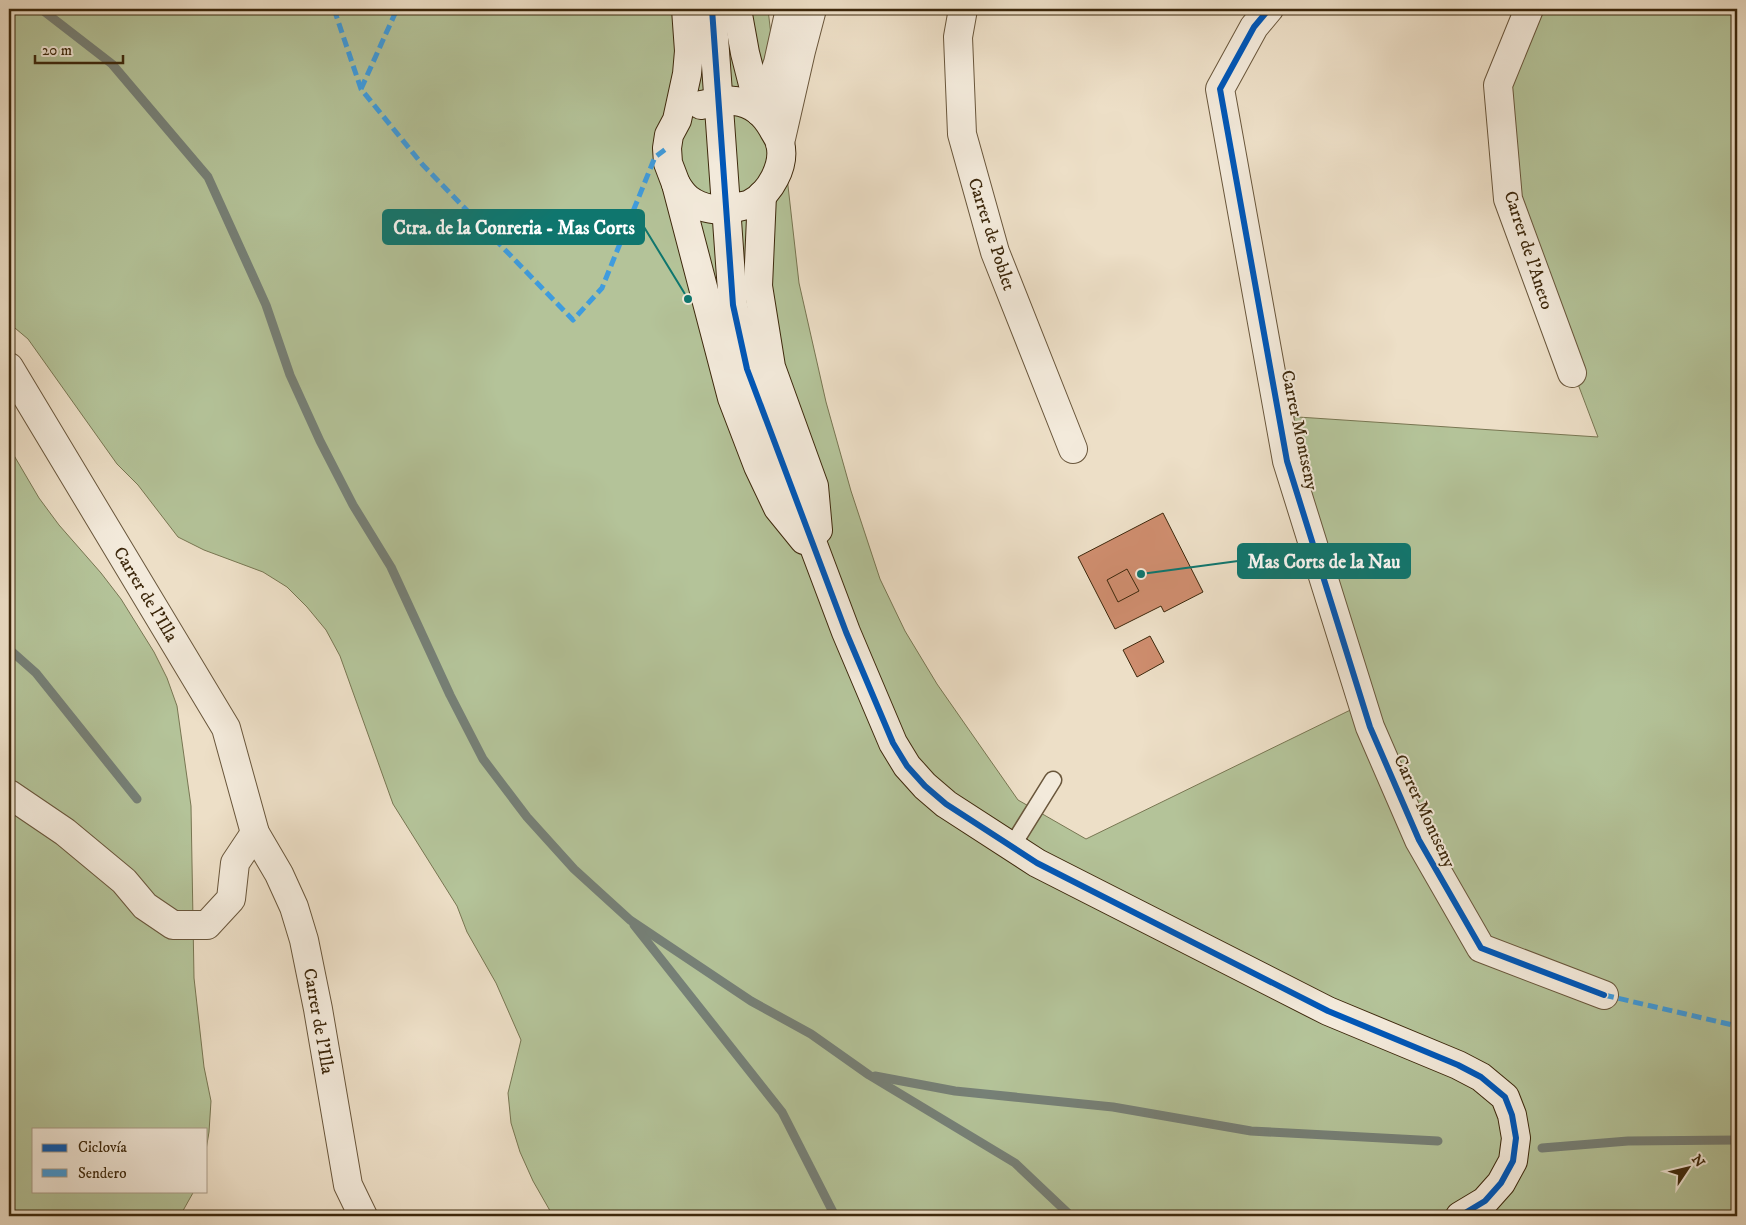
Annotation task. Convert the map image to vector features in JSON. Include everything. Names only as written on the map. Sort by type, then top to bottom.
[{"type":"street","points":[[686,9],[687,74],[677,120],[669,135],[667,148],[668,163],[676,184],[732,398],[758,466],[778,508],[820,561]]},
{"type":"street","points":[[712,9],[733,306],[747,369],[846,632],[892,743],[907,766],[925,786],[946,804],[1037,863],[1328,1011],[1458,1064],[1481,1078],[1505,1098],[1512,1115],[1516,1138],[1513,1161],[1501,1183],[1485,1201],[1460,1216]]},
{"type":"street","points":[[737,9],[745,53],[760,112]]},
{"type":"street","points":[[760,112],[778,63],[790,9]]},
{"type":"street","points":[[676,184],[688,199],[708,208],[726,210],[750,204],[769,188],[780,166],[780,143],[812,9]]},
{"type":"street","name":"Carrer de Poblet","points":[[963,9],[958,37],[962,134],[995,252],[1073,449]]},
{"type":"street","name":"Carrer Montseny","points":[[1269,9],[1254,28],[1220,89],[1287,461],[1370,727],[1419,840],[1481,948],[1604,995]]},
{"type":"street","name":"Carrer de l'Aneto","points":[[1529,9],[1498,85],[1508,199],[1572,373]]},
{"type":"street","points":[[677,120],[698,106],[719,101],[735,101],[749,105],[760,112],[769,121],[780,143]]},
{"type":"street","points":[[762,194],[758,286],[771,367],[814,486],[820,561]]},
{"type":"street","name":"Carrer de l'Illa","points":[[9,367],[226,728],[255,833],[279,874],[297,915],[318,1009],[348,1184],[363,1216]]},
{"type":"street","points":[[9,794],[65,832],[124,881],[146,906],[173,925],[207,925],[231,899],[236,863],[255,833]]},
{"type":"lane","points":[[1012,846],[1053,780]]},
{"type":"green space","points":[[9,9],[768,9],[799,283],[826,402],[851,491],[880,579],[905,631],[937,684],[1018,800],[1086,839],[1375,698],[1283,416],[1598,437],[1508,199],[1498,85],[1529,9],[1737,9],[1737,1216],[553,1216],[533,1181],[520,1152],[511,1123],[508,1093],[521,1040],[496,983],[467,932],[457,906],[393,804],[340,656],[326,630],[287,587],[263,572],[204,550],[178,537],[138,485],[117,464],[28,339],[9,323]]},
{"type":"green space","points":[[9,447],[39,498],[121,599],[154,652],[167,678],[177,706],[191,806],[194,978],[204,1067],[211,1101],[208,1138],[208,1128],[32,1128],[32,1192],[193,1192],[180,1216],[9,1216]]},
{"type":"building","points":[[1163,513],[1203,592],[1164,612],[1161,606],[1115,629],[1078,557]]},
{"type":"building","points":[[1127,569],[1139,591],[1118,602],[1107,580]]},
{"type":"building","points":[[1150,636],[1164,662],[1137,677],[1123,650]]},
{"type":"waterway","points":[[41,9],[112,64],[208,177],[266,305],[290,375],[320,441],[353,505],[391,567],[450,695],[483,759],[527,817],[574,869],[630,920],[751,1001],[811,1034],[869,1075],[1015,1163],[1071,1216]]},
{"type":"waterway","points":[[9,649],[36,673],[137,799]]},
{"type":"waterway","points":[[634,925],[782,1112],[835,1216]]},
{"type":"waterway","points":[[875,1076],[955,1091],[1113,1107],[1251,1131],[1438,1141]]},
{"type":"waterway","points":[[1542,1148],[1628,1141],[1737,1140]]},
{"type":"marked path","points":[[334,9],[361,89],[422,164],[573,320],[602,288],[655,157],[667,148]]},
{"type":"marked path","points":[[361,89],[397,9]]},
{"type":"marked path","points":[[1604,995],[1737,1026]]},
{"type":"cycle path","points":[[712,9],[733,305],[747,369],[846,632],[893,743],[907,766],[925,786],[946,804],[1037,863],[1328,1011],[1458,1065],[1481,1077],[1505,1097],[1512,1115],[1516,1138],[1513,1161],[1501,1183],[1485,1201],[1460,1216]]},
{"type":"cycle path","points":[[1269,9],[1254,27],[1220,89],[1287,461],[1370,727],[1419,840],[1481,948],[1604,995]]},
{"type":"place","name":"Ctra. de la Conreria - Mas Corts","points":[[688,299]]},
{"type":"place","name":"Mas Corts de la Nau","points":[[1141,574]]}]
